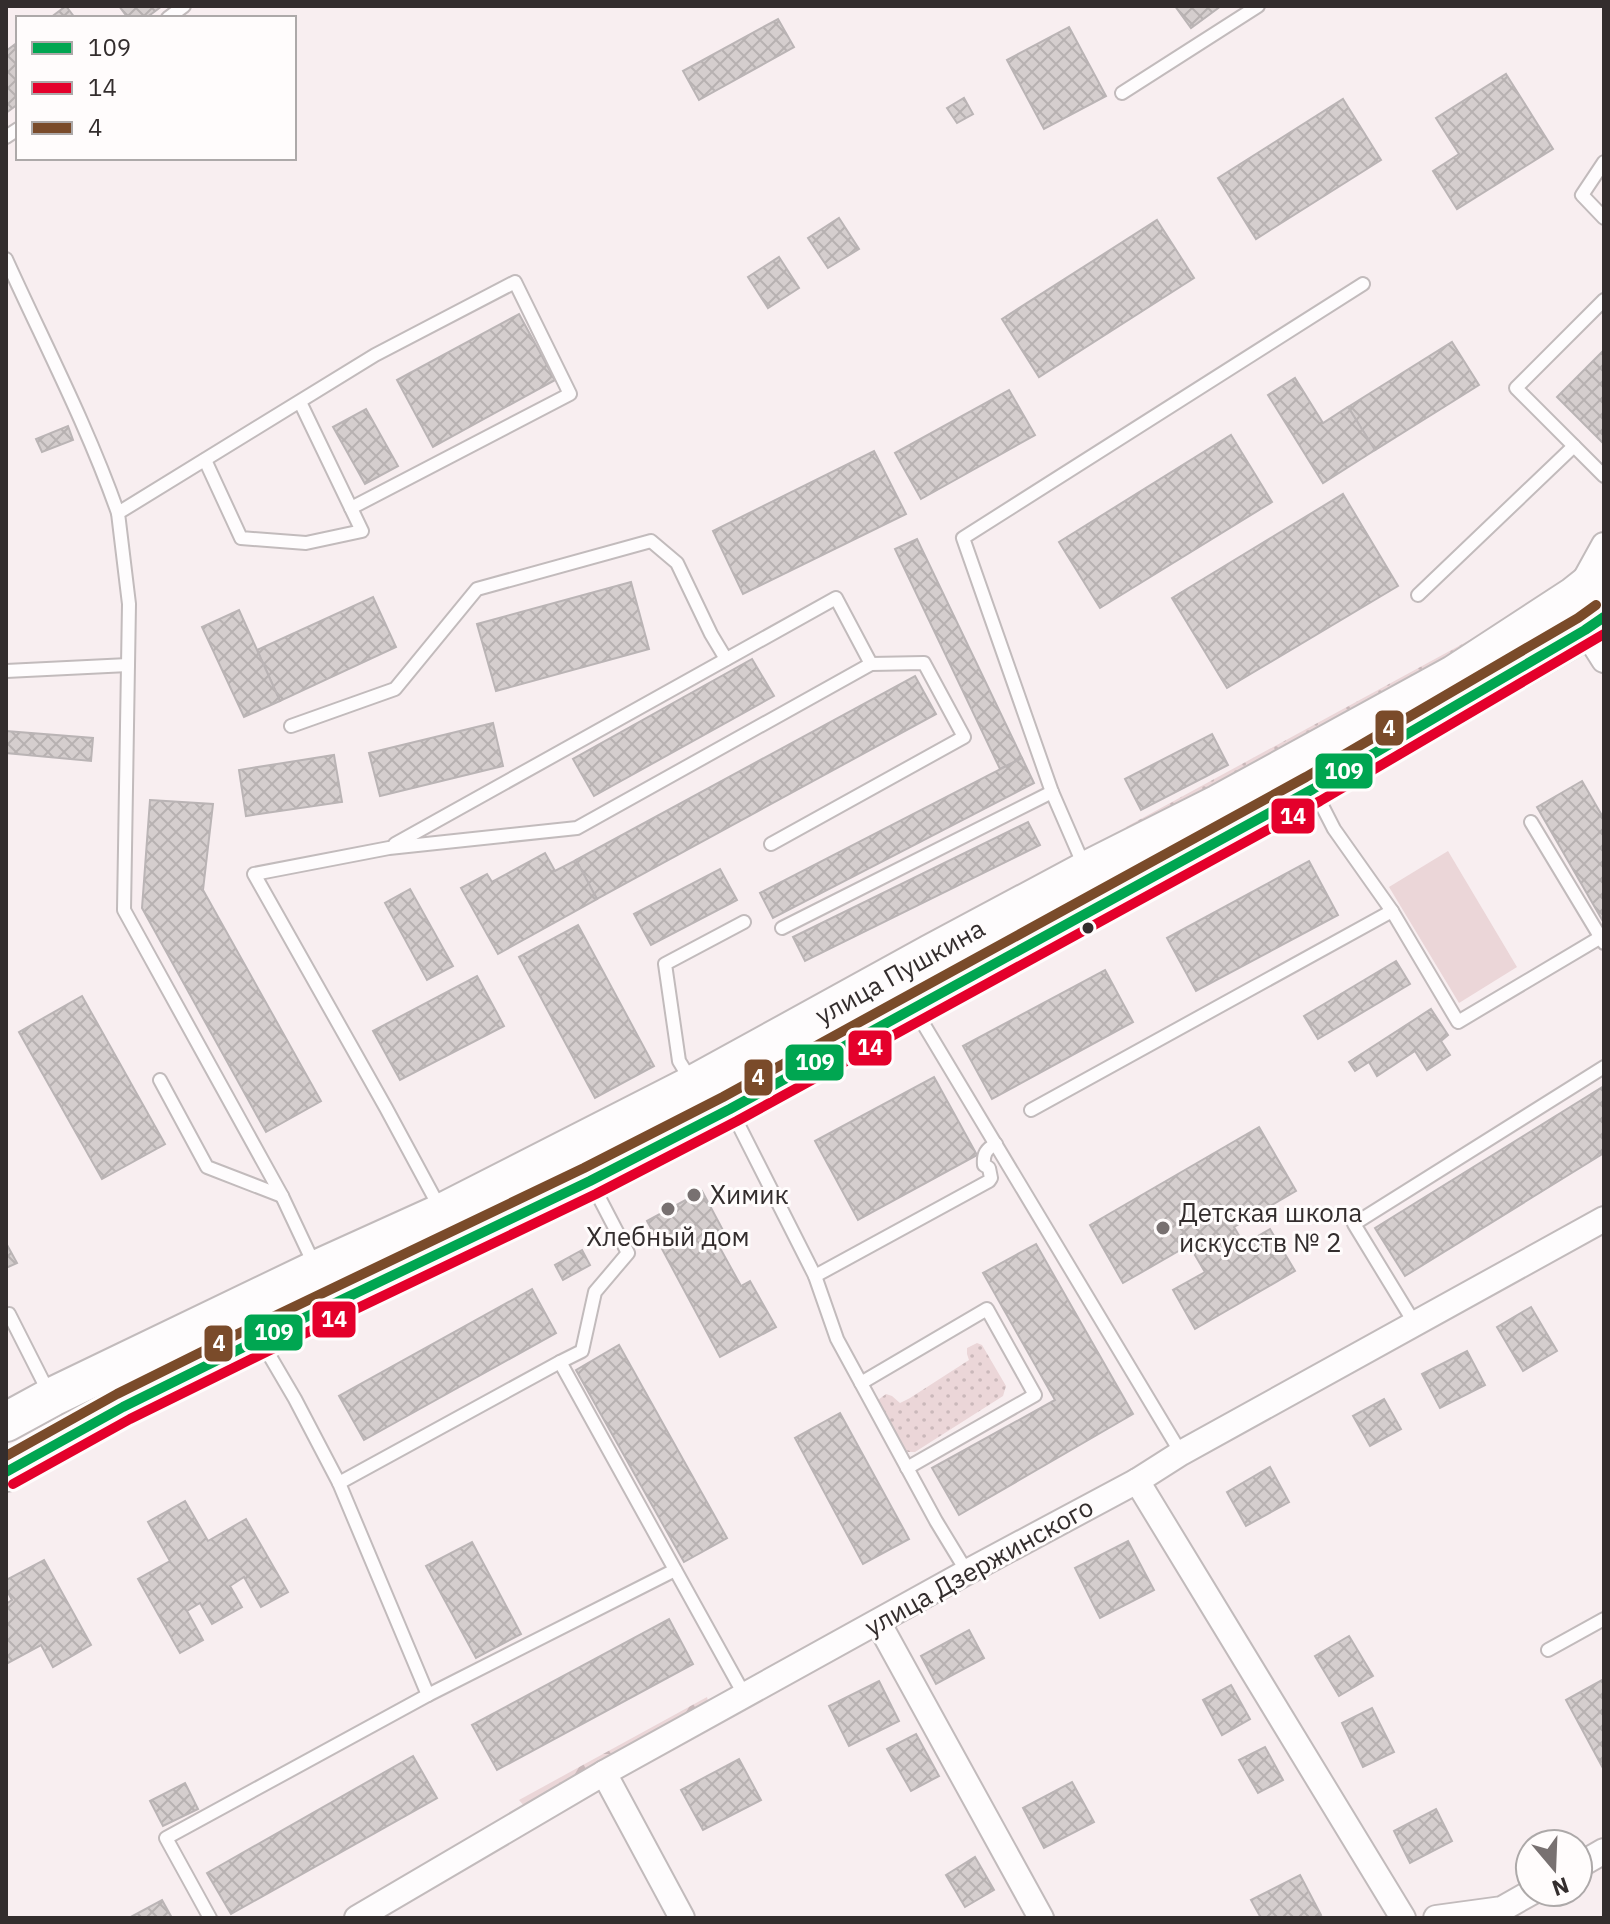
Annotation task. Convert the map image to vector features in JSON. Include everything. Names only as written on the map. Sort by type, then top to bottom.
[{"type":"main road","name":"улица Пушкина","points":[[6,1472],[123,1407],[590,1181],[730,1109],[1313,789],[1594,615]]},
{"type":"main road","name":"улица Пушкина","points":[[6,1422],[316,1270],[442,1213],[693,1085],[931,954],[1219,804],[1454,675],[1594,615]]},
{"type":"street","points":[[1594,615],[1604,545]]},
{"type":"street","name":"улица Дзержинского","points":[[357,1918],[604,1773],[1137,1481],[1181,1453],[1604,1219]]},
{"type":"street","points":[[1137,1481],[1403,1918]]},
{"type":"street","points":[[878,1622],[1041,1918]]},
{"type":"street","points":[[604,1773],[682,1918]]},
{"type":"street","points":[[1436,1918],[1505,1913]]},
{"type":"lane","points":[[1122,93],[1258,6]]},
{"type":"lane","points":[[1604,162],[1582,195],[1604,218]]},
{"type":"lane","points":[[6,259],[72,400],[118,513],[129,604],[124,910],[282,1196],[333,1303]]},
{"type":"lane","points":[[118,513],[375,355],[515,282],[570,394],[351,508]]},
{"type":"lane","points":[[1086,871],[1052,792],[963,538],[1363,284]]},
{"type":"lane","points":[[1604,300],[1516,388],[1604,476]]},
{"type":"lane","points":[[205,460],[241,538],[306,543],[362,531],[300,402]]},
{"type":"lane","points":[[1418,595],[1574,446]]},
{"type":"lane","points":[[291,726],[395,689],[477,589],[651,541],[677,563],[726,659]]},
{"type":"lane","points":[[389,848],[836,598],[871,664]]},
{"type":"lane","points":[[442,1213],[254,874],[389,848],[577,828],[871,664],[924,663],[964,737],[771,844]]},
{"type":"lane","points":[[6,671],[128,665]]},
{"type":"lane","points":[[1313,789],[1334,829],[1392,911],[1458,1022],[1602,940],[1531,822]]},
{"type":"lane","points":[[782,928],[1052,792]]},
{"type":"lane","points":[[1031,1110],[1392,911]]},
{"type":"lane","points":[[693,1085],[679,1061],[665,964],[744,922]]},
{"type":"lane","points":[[914,1007],[1181,1453]]},
{"type":"lane","points":[[1415,1324],[1354,1224],[1604,1067]]},
{"type":"lane","points":[[160,1080],[207,1167],[282,1196]]},
{"type":"lane","points":[[730,1109],[815,1276],[837,1339],[967,1572]]},
{"type":"lane","points":[[815,1276],[989,1181],[989,1168],[984,1165],[983,1157],[988,1148],[996,1144]]},
{"type":"lane","points":[[339,1483],[582,1351],[595,1292],[628,1253],[590,1181]]},
{"type":"lane","points":[[861,1383],[987,1309],[1035,1395],[907,1468]]},
{"type":"lane","points":[[6,1315],[9,1314],[52,1397]]},
{"type":"lane","points":[[260,1339],[339,1483],[428,1695]]},
{"type":"lane","points":[[560,1362],[745,1696]]},
{"type":"lane","points":[[210,1918],[166,1838],[428,1695],[675,1570]]},
{"type":"lane","points":[[1548,1650],[1604,1619]]},
{"type":"green space","points":[[1512,617],[1499,629],[1132,829],[1126,827]]},
{"type":"green space","points":[[1448,851],[1517,967],[1459,1003],[1389,887]]},
{"type":"green space","points":[[977,1343],[982,1345],[1006,1386],[1003,1396],[915,1452],[902,1448],[878,1407],[878,1400],[886,1394],[900,1403],[910,1398],[969,1360],[967,1348]]},
{"type":"green space","points":[[707,1697],[709,1705],[525,1807],[519,1800]]},
{"type":"building","points":[[66,6],[74,16],[53,16]]},
{"type":"building","points":[[119,6],[162,6],[149,16],[126,16]]},
{"type":"building","points":[[1175,6],[1221,6],[1191,28]]},
{"type":"building","points":[[778,19],[794,47],[699,100],[683,71]]},
{"type":"building","points":[[1069,27],[1106,96],[1044,129],[1007,60]]},
{"type":"building","points":[[16,44],[16,106],[6,113],[6,51]]},
{"type":"building","points":[[1506,74],[1553,149],[1457,209],[1433,171],[1459,154],[1436,118]]},
{"type":"building","points":[[964,98],[973,114],[957,123],[947,108]]},
{"type":"building","points":[[1343,99],[1381,160],[1256,239],[1218,178]]},
{"type":"building","points":[[839,218],[859,249],[828,268],[808,238]]},
{"type":"building","points":[[1157,220],[1194,278],[1039,377],[1002,319]]},
{"type":"building","points":[[779,257],[799,288],[768,308],[748,277]]},
{"type":"building","points":[[519,314],[555,380],[433,447],[397,380]]},
{"type":"building","points":[[1452,342],[1479,385],[1375,450],[1348,407]]},
{"type":"building","points":[[1604,350],[1604,444],[1557,397]]},
{"type":"building","points":[[1295,378],[1323,423],[1348,407],[1375,450],[1323,483],[1268,395]]},
{"type":"building","points":[[1009,390],[1035,435],[921,499],[895,453]]},
{"type":"building","points":[[366,409],[398,466],[365,484],[333,427]]},
{"type":"building","points":[[68,426],[73,440],[42,452],[36,439]]},
{"type":"building","points":[[1231,435],[1272,502],[1100,608],[1059,542]]},
{"type":"building","points":[[874,451],[906,514],[743,594],[713,531]]},
{"type":"building","points":[[1343,494],[1398,586],[1227,688],[1172,598]]},
{"type":"building","points":[[917,539],[1022,758],[1000,769],[895,549]]},
{"type":"building","points":[[631,582],[649,649],[496,691],[477,624]]},
{"type":"building","points":[[373,597],[396,647],[280,701],[257,650]]},
{"type":"building","points":[[239,610],[280,701],[244,717],[202,627]]},
{"type":"building","points":[[752,659],[774,696],[594,796],[573,759]]},
{"type":"building","points":[[915,676],[936,714],[597,899],[576,860]]},
{"type":"building","points":[[493,723],[503,766],[380,796],[369,753]]},
{"type":"building","points":[[6,731],[93,738],[91,761],[6,753]]},
{"type":"building","points":[[1212,734],[1228,765],[1141,810],[1125,779]]},
{"type":"building","points":[[334,755],[342,802],[246,816],[239,770]]},
{"type":"building","points":[[1022,758],[1034,783],[773,918],[760,893]]},
{"type":"building","points":[[1582,781],[1604,819],[1604,923],[1537,807]]},
{"type":"building","points":[[150,800],[213,804],[203,890],[321,1101],[266,1132],[142,908]]},
{"type":"building","points":[[1028,822],[1040,845],[805,961],[793,937]]},
{"type":"building","points":[[545,853],[555,871],[576,860],[597,899],[498,954],[461,888],[487,874],[492,882]]},
{"type":"building","points":[[1309,861],[1338,915],[1196,991],[1167,938]]},
{"type":"building","points":[[720,869],[737,900],[651,945],[634,914]]},
{"type":"building","points":[[410,889],[453,966],[427,980],[385,903]]},
{"type":"building","points":[[578,925],[654,1066],[595,1098],[519,957]]},
{"type":"building","points":[[1396,961],[1410,984],[1318,1039],[1304,1016]]},
{"type":"building","points":[[1105,970],[1133,1022],[992,1099],[963,1046]]},
{"type":"building","points":[[477,976],[504,1026],[400,1080],[373,1031]]},
{"type":"building","points":[[82,996],[165,1144],[102,1179],[19,1032]]},
{"type":"building","points":[[1431,1009],[1448,1035],[1441,1041],[1450,1055],[1427,1070],[1415,1051],[1377,1076],[1369,1062],[1355,1071],[1349,1062]]},
{"type":"building","points":[[934,1077],[977,1155],[858,1220],[815,1141]]},
{"type":"building","points":[[1604,1086],[1604,1153],[1405,1276],[1375,1228]]},
{"type":"building","name":"Детская школа искусств № 2","points":[[1259,1127],[1296,1191],[1234,1227],[1244,1244],[1270,1229],[1295,1271],[1195,1329],[1173,1290],[1205,1272],[1189,1245],[1123,1283],[1090,1225]]},
{"type":"building","points":[[702,1191],[725,1234],[715,1239],[741,1286],[750,1281],[776,1327],[720,1357],[647,1221]]},
{"type":"building","points":[[6,1243],[17,1263],[6,1268]]},
{"type":"building","points":[[1036,1244],[1133,1414],[959,1515],[932,1468],[1055,1400],[983,1273]]},
{"type":"building","points":[[582,1250],[590,1265],[563,1280],[555,1265]]},
{"type":"building","points":[[532,1289],[556,1333],[364,1440],[339,1396]]},
{"type":"building","points":[[1531,1307],[1557,1351],[1523,1371],[1497,1327]]},
{"type":"building","points":[[619,1345],[727,1538],[684,1562],[576,1370]]},
{"type":"building","points":[[1467,1351],[1485,1385],[1440,1408],[1422,1374]]},
{"type":"building","points":[[1384,1399],[1401,1429],[1370,1446],[1353,1416]]},
{"type":"building","points":[[840,1413],[909,1539],[863,1564],[795,1438]]},
{"type":"building","points":[[1270,1467],[1289,1502],[1246,1526],[1227,1492]]},
{"type":"building","points":[[185,1501],[208,1541],[246,1519],[288,1592],[261,1607],[244,1577],[230,1586],[242,1607],[212,1624],[200,1603],[187,1611],[203,1640],[180,1653],[138,1579],[170,1561],[148,1522]]},
{"type":"building","points":[[1128,1541],[1154,1590],[1100,1618],[1075,1568]]},
{"type":"building","points":[[472,1542],[521,1634],[476,1658],[426,1566]]},
{"type":"building","points":[[44,1560],[91,1645],[53,1667],[41,1645],[6,1664],[6,1604],[12,1600],[6,1589],[6,1580]]},
{"type":"building","points":[[669,1619],[693,1664],[497,1770],[472,1725]]},
{"type":"building","points":[[969,1630],[984,1658],[936,1684],[921,1656]]},
{"type":"building","points":[[1349,1636],[1373,1676],[1339,1696],[1315,1656]]},
{"type":"building","points":[[1604,1679],[1604,1770],[1566,1700]]},
{"type":"building","points":[[879,1681],[899,1721],[849,1746],[829,1706]]},
{"type":"building","points":[[1231,1685],[1250,1719],[1222,1735],[1203,1700]]},
{"type":"building","points":[[1372,1708],[1394,1752],[1363,1767],[1342,1723]]},
{"type":"building","points":[[916,1734],[939,1776],[911,1791],[887,1749]]},
{"type":"building","points":[[1265,1747],[1283,1780],[1258,1793],[1239,1760]]},
{"type":"building","points":[[413,1756],[437,1798],[231,1914],[207,1873]]},
{"type":"building","points":[[739,1759],[761,1800],[703,1830],[681,1790]]},
{"type":"building","points":[[1072,1782],[1094,1822],[1044,1848],[1023,1808]]},
{"type":"building","points":[[185,1783],[198,1809],[163,1826],[150,1801]]},
{"type":"building","points":[[1436,1809],[1452,1841],[1410,1863],[1394,1831]]},
{"type":"building","points":[[975,1857],[994,1890],[965,1907],[946,1875]]},
{"type":"building","points":[[1300,1875],[1321,1915],[1314,1918],[1261,1918],[1251,1900]]},
{"type":"building","points":[[162,1900],[172,1918],[129,1918]]},
{"type":"transit line","name":"4","points":[[6,1456],[117,1394],[584,1168],[723,1097],[1306,777],[1596,605]]},
{"type":"transit line","name":"109","points":[[6,1472],[123,1407],[590,1181],[730,1109],[1313,789],[1604,617]]},
{"type":"transit line","name":"14","points":[[13,1484],[130,1419],[596,1194],[737,1121],[1320,801],[1604,634]]},
{"type":"place","name":"Химик","points":[[694,1195]]},
{"type":"place","name":"Хлебный дом","points":[[668,1209]]},
{"type":"place","name":"Детская школа искусств № 2","points":[[1163,1228]]}]
